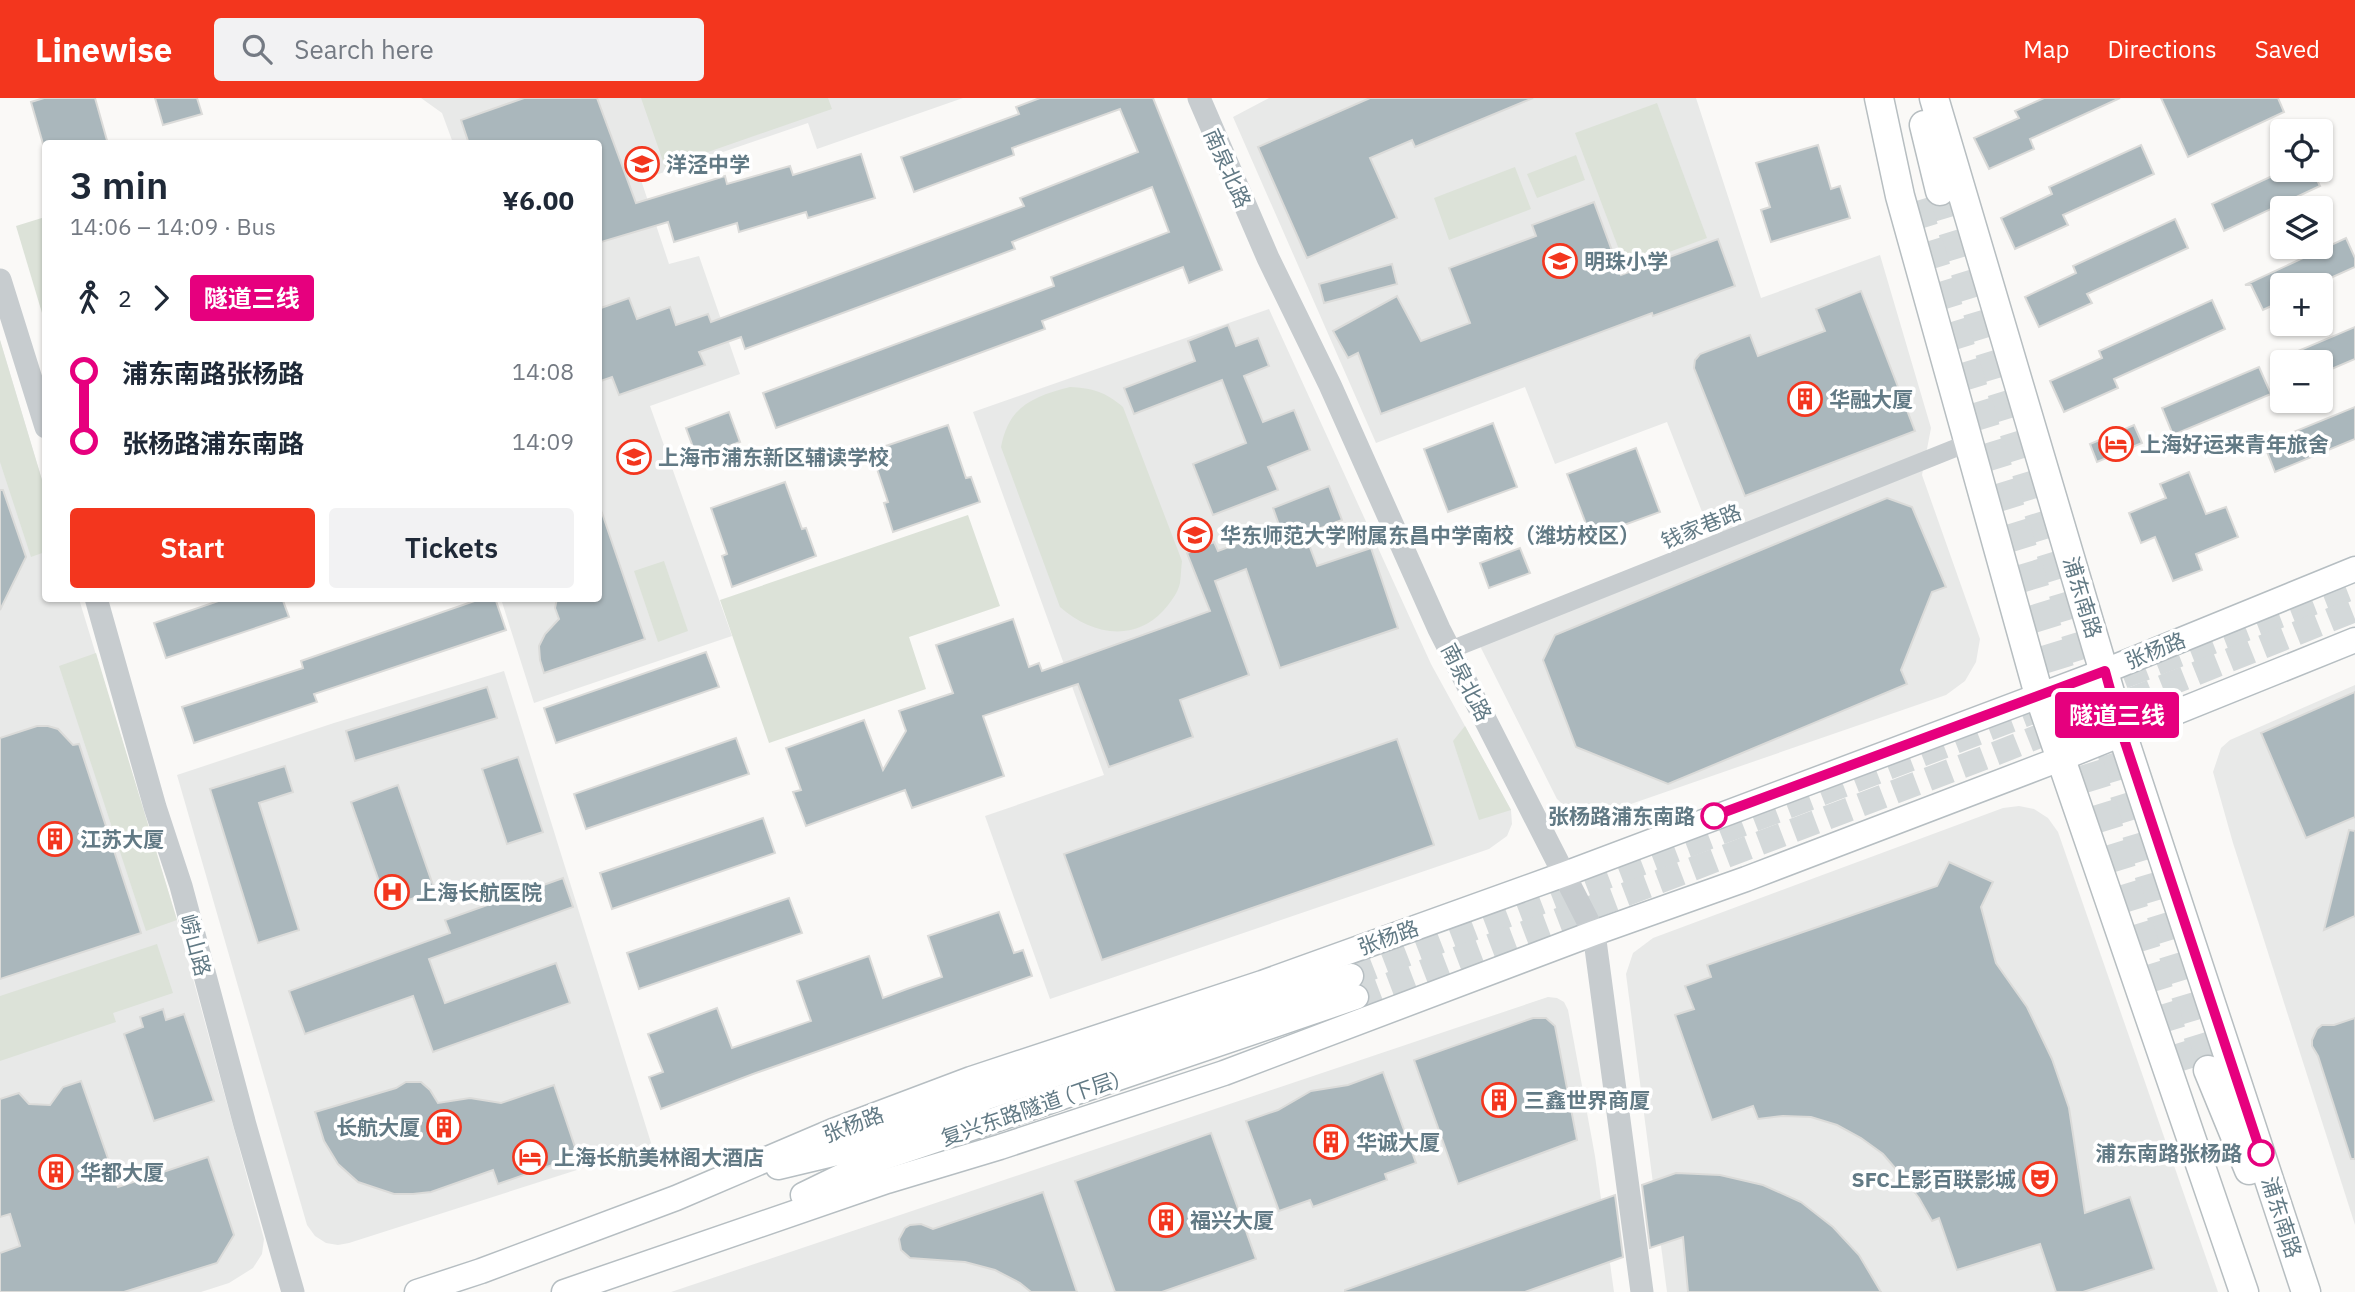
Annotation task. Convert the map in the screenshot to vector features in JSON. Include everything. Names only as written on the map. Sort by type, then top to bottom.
[{"type":"main road","name":"浦东南路","points":[[1879,98],[1900,196],[2039,695],[2247,1292]]},
{"type":"main road","points":[[1889,98],[1928,196],[1918,98]]},
{"type":"main road","name":"浦东南路","points":[[1934,98],[2122,733],[2306,1292]]},
{"type":"main road","name":"张杨路","points":[[417,1292],[676,1199],[833,1131],[971,1079],[1262,983],[1565,874],[2105,671],[2355,569]]},
{"type":"main road","points":[[564,1292],[887,1181],[1000,1147],[1224,1073],[2060,759],[2355,640]]},
{"type":"main road","name":"复兴东路隧道 (下层)","points":[[699,1187],[845,1151],[987,1097],[1354,986],[871,1162],[712,1240]]},
{"type":"main road","name":"浦东南路","points":[[2247,1292],[2196,1072],[2299,1292]]},
{"type":"street","name":"南泉北路","points":[[1199,98],[1268,258],[1330,386],[1450,650],[1594,933],[1642,1292]]},
{"type":"street","points":[[0,279],[42,414]]},
{"type":"street","name":"钱家巷路","points":[[1450,650],[1968,443]]},
{"type":"street","name":"崂山路","points":[[97,602],[155,807],[181,886],[293,1292]]},
{"type":"shaded area","name":"上海市浦东新区辅读学校","points":[[421,98],[963,98],[817,149],[808,123],[641,180],[669,264],[699,256],[740,374],[650,406],[732,636],[534,703],[502,602],[602,602],[602,140],[452,140],[442,113]]},
{"type":"shaded area","points":[[641,98],[828,98],[832,109],[665,167]]},
{"type":"shaded area","points":[[1269,98],[1696,98],[1761,298],[1880,255],[1931,428],[1922,475],[1980,639],[1976,662],[1965,681],[1946,695],[1602,814],[1584,815],[1569,810],[1557,799],[1477,640],[1715,545],[1667,422],[1555,464],[1525,387],[1376,443],[1233,117]]},
{"type":"shaded area","points":[[1657,103],[1707,238],[1626,268],[1575,133]]},
{"type":"shaded area","points":[[1576,155],[1585,180],[1537,198],[1527,174]]},
{"type":"shaded area","points":[[1515,167],[1531,209],[1449,240],[1434,198]]},
{"type":"shaded area","points":[[42,218],[42,313],[16,226]]},
{"type":"shaded area","points":[[1269,309],[1431,664],[1511,810],[1512,824],[1507,836],[1489,849],[1050,999],[985,816],[1104,775],[973,412]]},
{"type":"shaded area","points":[[0,340],[42,480],[42,602],[80,602],[177,920],[264,1239],[262,1254],[253,1268],[229,1283],[201,1292],[0,1292]]},
{"type":"shaded area","points":[[0,340],[42,480],[42,553],[31,557],[0,462]]},
{"type":"shaded area","points":[[1070,387],[1098,392],[1123,407],[1182,561],[1180,583],[1173,598],[1163,611],[1138,628],[1125,631],[1098,629],[1085,624],[1060,607],[1001,447],[1010,422],[1024,405]]},
{"type":"shaded area","points":[[968,515],[1000,606],[909,637],[926,689],[769,743],[720,600]]},
{"type":"shaded area","points":[[664,561],[688,631],[658,642],[634,571]]},
{"type":"shaded area","points":[[96,653],[177,920],[146,931],[59,666]]},
{"type":"shaded area","name":"上海长航医院","points":[[504,671],[652,1146],[349,1243],[326,1243],[315,1236],[307,1225],[177,775]]},
{"type":"shaded area","points":[[2355,685],[2355,1225],[2233,843],[2213,772],[2221,748],[2230,740]]},
{"type":"shaded area","points":[[1465,726],[1511,810],[1479,820],[1453,741]]},
{"type":"shaded area","points":[[2019,806],[2034,809],[2048,818],[2058,832],[2218,1292],[1667,1292],[1626,974],[1633,953],[1653,938],[2003,808]]},
{"type":"shaded area","points":[[157,944],[173,993],[113,1013],[116,1022],[0,1061],[0,996]]},
{"type":"shaded area","points":[[1548,997],[1564,1002],[1568,1010],[1595,1156],[1614,1292],[671,1292]]},
{"type":"building","points":[[44,98],[95,98],[107,140],[42,140],[31,102]]},
{"type":"building","points":[[155,98],[197,98],[202,114],[163,125]]},
{"type":"building","points":[[524,98],[597,98],[636,203],[725,176],[727,184],[790,166],[793,175],[861,154],[875,198],[808,218],[806,212],[739,232],[737,223],[674,242],[668,222],[602,242],[602,140],[468,140],[461,120]]},
{"type":"building","points":[[1040,98],[1153,98],[1222,270],[1189,283],[1183,267],[1042,321],[1045,329],[776,428],[763,393],[1054,286],[1051,277],[1169,232],[1152,187],[1012,242],[1015,249],[745,349],[741,337],[699,352],[705,365],[619,395],[612,377],[602,381],[602,308],[629,298],[637,319],[670,307],[676,325],[708,314],[711,322],[1024,206],[1020,198],[1138,152],[1120,109],[1012,148],[1014,155],[914,192],[901,157],[1019,114],[1016,107]]},
{"type":"building","points":[[1370,98],[1533,98],[1415,147],[1412,140],[1370,158],[1397,218],[1307,258],[1258,147]]},
{"type":"building","points":[[2044,98],[2120,98],[2030,139],[2034,149],[1989,169],[1974,138],[2019,118],[2015,111]]},
{"type":"building","points":[[2161,98],[2278,98],[2284,112],[2188,157]]},
{"type":"building","points":[[1818,145],[1831,189],[1840,186],[1850,218],[1771,242],[1761,210],[1770,207],[1756,163]]},
{"type":"building","points":[[2141,145],[2154,174],[2063,215],[2068,225],[2015,249],[2001,218],[2052,194],[2049,187]]},
{"type":"building","points":[[2270,177],[2270,182],[2318,182],[2320,186],[2299,196],[2270,196],[2270,209],[2224,231],[2212,204]]},
{"type":"building","points":[[1594,202],[1621,275],[1718,239],[1735,286],[1653,316],[1652,313],[1381,414],[1358,353],[1348,358],[1333,331],[1397,296],[1421,341],[1470,323],[1449,268],[1536,236],[1532,225]]},
{"type":"building","points":[[2175,219],[2188,248],[2087,294],[2092,303],[2039,327],[2025,297],[2076,273],[2073,266]]},
{"type":"building","points":[[2346,238],[2355,258],[2355,267],[2333,277],[2333,273],[2271,273],[2301,259],[2333,259],[2333,244]]},
{"type":"building","points":[[1392,264],[1397,284],[1324,303],[1319,284]]},
{"type":"building","points":[[2270,273],[2270,307],[2263,310],[2251,285],[2245,285]]},
{"type":"building","name":"华融大厦","points":[[1861,291],[1915,431],[1745,496],[1694,368],[1695,360],[1700,354],[1750,335],[1758,356],[1825,331],[1816,309]]},
{"type":"building","points":[[2212,300],[2225,329],[2114,379],[2118,388],[2064,412],[2050,381],[2102,358],[2099,351]]},
{"type":"building","points":[[1228,325],[1236,346],[1258,338],[1269,366],[1244,376],[1263,422],[1294,410],[1310,450],[1268,467],[1278,490],[1213,515],[1193,464],[1246,443],[1222,380],[1134,414],[1124,388],[1195,361],[1188,341]]},
{"type":"building","points":[[2355,327],[2355,359],[2333,368],[2333,350],[2300,350]]},
{"type":"building","points":[[2259,367],[2270,392],[2270,394],[2173,435],[2162,408]]},
{"type":"building","points":[[2355,407],[2355,439],[2275,472],[2264,444]]},
{"type":"building","points":[[729,412],[740,442],[697,458],[686,428]]},
{"type":"building","points":[[1493,423],[1517,487],[1448,512],[1424,449]]},
{"type":"building","points":[[948,425],[966,478],[971,477],[980,502],[893,532],[884,503],[888,502],[871,451]]},
{"type":"building","name":"上海好运来青年旅舍","points":[[2134,425],[2142,443],[2097,462],[2090,444]]},
{"type":"building","points":[[1636,448],[1660,512],[1591,537],[1567,474]]},
{"type":"building","points":[[2189,472],[2206,514],[2226,507],[2238,537],[2196,554],[2202,570],[2173,581],[2155,537],[2141,543],[2129,513],[2166,498],[2160,484]]},
{"type":"building","points":[[785,482],[802,529],[806,528],[816,556],[732,587],[722,556],[727,554],[711,508]]},
{"type":"building","points":[[1329,486],[1342,520],[1305,534],[1317,566],[1371,548],[1398,628],[1280,668],[1246,569],[1215,581],[1249,675],[1180,700],[1193,737],[1109,767],[1078,684],[983,716],[1004,776],[912,808],[905,790],[806,826],[793,792],[801,790],[786,748],[864,720],[883,770],[906,731],[899,711],[953,693],[936,645],[1013,619],[1029,667],[1039,663],[1042,671],[1210,611],[1187,553],[1214,542],[1218,551],[1280,528],[1273,508]]},
{"type":"building","points":[[0,490],[3,490],[26,557],[0,610]]},
{"type":"building","points":[[1887,498],[1912,507],[1946,587],[1932,592],[1901,670],[1907,684],[1668,784],[1576,747],[1543,660],[1555,635]]},
{"type":"building","points":[[602,513],[645,639],[544,673],[539,646],[545,634],[559,619],[555,608],[556,602],[602,602]]},
{"type":"building","points":[[1520,548],[1530,573],[1489,588],[1480,563]]},
{"type":"building","points":[[215,602],[283,602],[289,617],[166,658],[154,623]]},
{"type":"building","points":[[471,602],[496,602],[506,630],[314,694],[317,702],[194,743],[182,707],[303,668],[301,661]]},
{"type":"building","points":[[706,652],[719,687],[556,743],[544,708]]},
{"type":"building","points":[[487,687],[497,718],[355,761],[346,731]]},
{"type":"building","points":[[2355,692],[2355,817],[2306,838],[2261,733]]},
{"type":"building","name":"江苏大厦","points":[[37,726],[58,729],[73,745],[79,744],[141,933],[0,979],[0,738]]},
{"type":"building","points":[[736,738],[749,774],[586,829],[574,794]]},
{"type":"building","points":[[1397,739],[1434,845],[1102,960],[1064,854]]},
{"type":"building","points":[[518,757],[543,832],[507,844],[482,769]]},
{"type":"building","points":[[285,766],[293,792],[259,803],[299,930],[258,943],[210,789]]},
{"type":"building","points":[[398,785],[435,891],[388,907],[351,802]]},
{"type":"building","points":[[763,818],[775,853],[612,909],[600,873]]},
{"type":"building","points":[[2349,830],[2355,831],[2355,916],[2324,930]]},
{"type":"building","points":[[1949,862],[1993,882],[1981,907],[1996,963],[2027,1007],[2052,1059],[2069,1108],[2085,1213],[2130,1197],[2154,1269],[2083,1292],[2056,1292],[2040,1244],[1957,1270],[1939,1218],[1932,1221],[1901,1175],[1883,1154],[1861,1138],[1837,1125],[1811,1117],[1758,1119],[1753,1106],[1712,1120],[1675,1015],[1694,1009],[1685,986],[1711,977],[1707,965],[1937,886]]},
{"type":"building","points":[[563,878],[573,907],[429,959],[445,1003],[556,963],[570,1003],[433,1052],[413,996],[305,1034],[289,991],[450,933],[445,920]]},
{"type":"building","points":[[789,898],[802,933],[639,989],[627,953]]},
{"type":"building","points":[[999,912],[1014,953],[1023,950],[1032,976],[661,1109],[649,1077],[663,1072],[648,1034],[717,1008],[732,1048],[811,1021],[797,981],[869,956],[883,998],[942,977],[928,936]]},
{"type":"building","points":[[163,1009],[166,1020],[184,1014],[214,1101],[154,1121],[124,1034],[143,1027],[140,1017]]},
{"type":"building","name":"三鑫世界商厦","points":[[1533,1018],[1546,1018],[1555,1026],[1577,1140],[1458,1184],[1414,1060]]},
{"type":"building","points":[[2355,1018],[2355,1159],[2351,1159],[2312,1040],[2322,1025],[2334,1025]]},
{"type":"building","name":"华诚大厦","points":[[1383,1072],[1416,1163],[1385,1174],[1387,1180],[1313,1207],[1310,1200],[1279,1211],[1246,1121],[1278,1110],[1311,1091],[1348,1085]]},
{"type":"building","name":"华都大厦","points":[[81,1081],[118,1187],[208,1157],[234,1235],[217,1263],[124,1292],[0,1292],[0,1253],[20,1246],[10,1214],[0,1217],[0,1099],[19,1093],[29,1104],[50,1105],[63,1087]]},
{"type":"building","name":"长航大厦","points":[[406,1082],[421,1082],[438,1103],[470,1098],[501,1103],[554,1085],[578,1156],[498,1184],[493,1170],[431,1192],[394,1194],[358,1182],[338,1164],[324,1141],[315,1112],[396,1088]]},
{"type":"building","name":"福兴大厦","points":[[1211,1133],[1256,1259],[1162,1292],[1115,1292],[1075,1181]]},
{"type":"building","points":[[1676,1173],[1720,1175],[1763,1185],[1801,1202],[1833,1227],[1859,1255],[1881,1292],[1688,1292],[1683,1237],[1650,1248],[1642,1185]]},
{"type":"building","points":[[1043,1192],[1077,1292],[1031,1292],[995,1270],[965,1262],[910,1258],[901,1250],[899,1239],[910,1225],[921,1224],[933,1229]]},
{"type":"building","points":[[1615,1195],[1623,1257],[1525,1292],[1345,1292],[1345,1290]]},
{"type":"tunnel","points":[[1940,191],[2208,1070]]},
{"type":"tunnel","points":[[1916,201],[2185,1074]]},
{"type":"tunnel","points":[[1351,976],[2355,587]]},
{"type":"tunnel","points":[[1356,997],[1997,753],[2355,610]]},
{"type":"bus line","name":"隧道三线","points":[[1714,816],[2105,671],[2122,733],[2261,1153]]},
{"type":"place","name":"洋泾中学","points":[[642,164]]},
{"type":"place","name":"明珠小学","points":[[1560,261]]},
{"type":"place","name":"华融大厦","points":[[1805,399]]},
{"type":"place","name":"上海好运来青年旅舍","points":[[2116,444]]},
{"type":"place","name":"上海市浦东新区辅读学校","points":[[634,457]]},
{"type":"place","name":"华东师范大学附属东昌中学南校（潍坊校区）","points":[[1195,535]]},
{"type":"place","name":"张杨路浦东南路","points":[[1714,816]]},
{"type":"place","name":"江苏大厦","points":[[55,839]]},
{"type":"place","name":"上海长航医院","points":[[392,892]]},
{"type":"place","name":"三鑫世界商厦","points":[[1499,1100]]},
{"type":"place","name":"长航大厦","points":[[444,1127]]},
{"type":"place","name":"华诚大厦","points":[[1331,1142]]},
{"type":"place","name":"浦东南路张杨路","points":[[2261,1153]]},
{"type":"place","name":"上海长航美林阁大酒店","points":[[530,1157]]},
{"type":"place","name":"华都大厦","points":[[56,1172]]},
{"type":"place","name":"SFC上影百联影城","points":[[2040,1179]]},
{"type":"place","name":"福兴大厦","points":[[1166,1220]]}]
